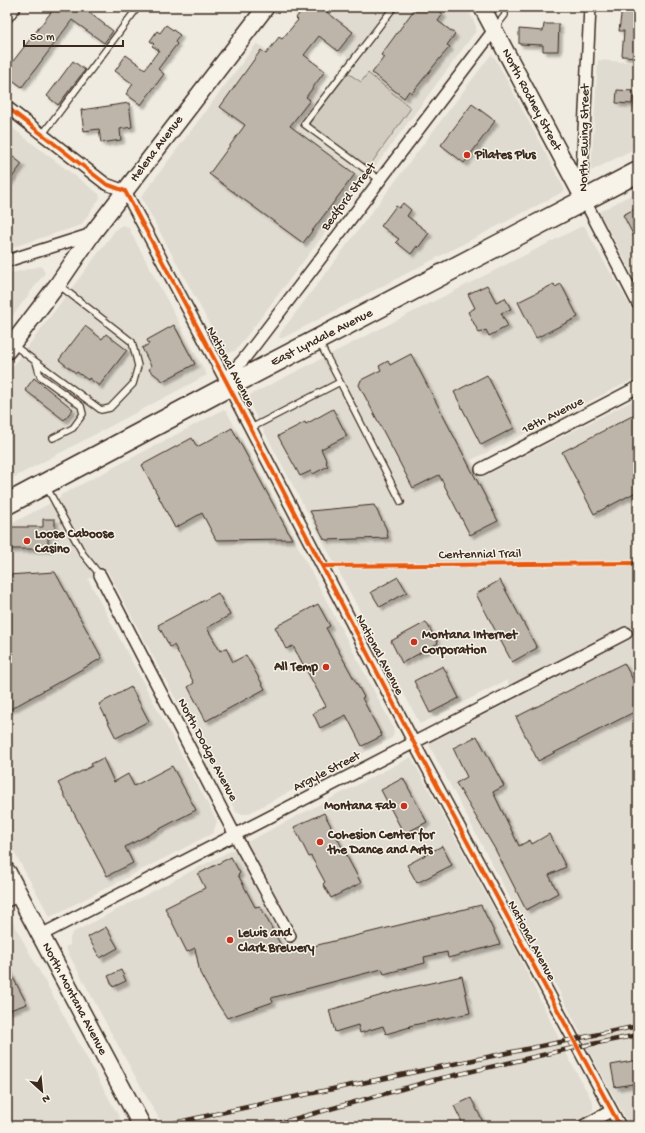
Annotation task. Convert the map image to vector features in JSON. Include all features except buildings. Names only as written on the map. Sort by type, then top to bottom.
[{"type":"highway","name":"East Lyndale Avenue","points":[[7,504],[227,383],[318,341],[583,197],[638,172]]},
{"type":"main road","name":"Helena Avenue","points":[[10,348],[125,190],[266,7]]},
{"type":"main road","name":"North Rodney Street","points":[[482,7],[583,197]]},
{"type":"main road","name":"North Montana Avenue","points":[[7,872],[13,898],[41,935],[142,1126]]},
{"type":"street","points":[[7,18],[15,7]]},
{"type":"street","name":"North Ewing Street","points":[[590,7],[583,197],[638,304]]},
{"type":"street","name":"Bedford Street","points":[[227,383],[494,30]]},
{"type":"street","points":[[7,107],[106,184],[125,190]]},
{"type":"street","name":"National Avenue","points":[[125,190],[251,428],[414,743],[620,1126]]},
{"type":"street","points":[[7,261],[92,234]]},
{"type":"street","name":"18th Avenue","points":[[481,469],[638,387]]},
{"type":"street","name":"North Dodge Avenue","points":[[100,575],[235,835],[290,936]]},
{"type":"street","name":"Argyle Street","points":[[41,935],[626,633]]},
{"type":"street","points":[[584,1126],[611,1111]]},
{"type":"lane","points":[[42,135],[138,7]]},
{"type":"lane","points":[[380,180],[304,124],[394,7]]},
{"type":"lane","points":[[494,30],[505,15],[505,7]]},
{"type":"lane","points":[[10,348],[36,362],[101,410],[110,408],[133,384],[138,366],[132,342],[58,284]]},
{"type":"lane","points":[[318,341],[400,502]]},
{"type":"lane","points":[[36,362],[40,376],[81,406],[83,414],[73,428],[53,438]]},
{"type":"lane","points":[[251,428],[340,382]]},
{"type":"lane","points":[[45,484],[83,554],[100,575]]},
{"type":"shaded area","points":[[286,7],[467,7],[476,26],[476,31],[236,350],[229,353],[223,349],[141,197],[257,43],[324,92],[348,57]]},
{"type":"shaded area","points":[[492,55],[495,58],[565,190],[283,338],[280,338],[281,332]]},
{"type":"shaded area","points":[[598,60],[638,63],[638,147],[591,171]]},
{"type":"shaded area","points":[[348,73],[361,82],[368,73],[411,108],[368,168],[309,124]]},
{"type":"shaded area","points":[[7,124],[99,194],[100,198],[81,225],[7,249]]},
{"type":"shaded area","points":[[638,191],[638,284],[599,212]]},
{"type":"shaded area","points":[[123,225],[128,227],[207,375],[7,481],[7,374],[117,228]]},
{"type":"shaded area","points":[[584,225],[638,319],[638,377],[471,460],[482,477],[638,398],[638,1126],[630,1126],[590,1053],[570,1012],[428,743],[516,699],[507,680],[420,724],[248,401],[250,395]]},
{"type":"shaded area","points":[[41,266],[45,273],[7,323],[7,274]]},
{"type":"shaded area","points":[[223,410],[227,412],[393,727],[394,734],[392,738],[247,814],[240,814],[236,812],[107,570],[88,579],[217,821],[213,833],[50,917],[7,839],[7,526],[60,498],[61,495]]},
{"type":"shaded area","points":[[411,757],[513,944],[570,1061],[593,1102],[593,1110],[585,1117],[568,1126],[163,1126],[65,947],[70,945],[72,933]]},
{"type":"shaded area","points":[[10,917],[124,1126],[7,1126],[7,919]]},
{"type":"railway","points":[[160,1126],[638,1026]]},
{"type":"railway","points":[[269,1126],[434,1080],[577,1047],[638,1035]]},
{"type":"cycle path","points":[[7,107],[106,184],[125,191],[225,379],[414,743],[620,1126]]},
{"type":"cycle path","name":"Centennial Trail","points":[[322,566],[638,563]]},
{"type":"place","name":"Pilates Plus","points":[[467,155]]},
{"type":"place","name":"Loose Caboose Casino","points":[[27,541]]},
{"type":"place","name":"Montana Internet Corporation","points":[[414,642]]},
{"type":"place","name":"All Temp","points":[[326,667]]},
{"type":"place","name":"Montana Fab","points":[[404,806]]},
{"type":"place","name":"Cohesion Center for the Dance and Arts","points":[[320,842]]},
{"type":"place","name":"Lewis and Clark Brewery","points":[[230,940]]}]
